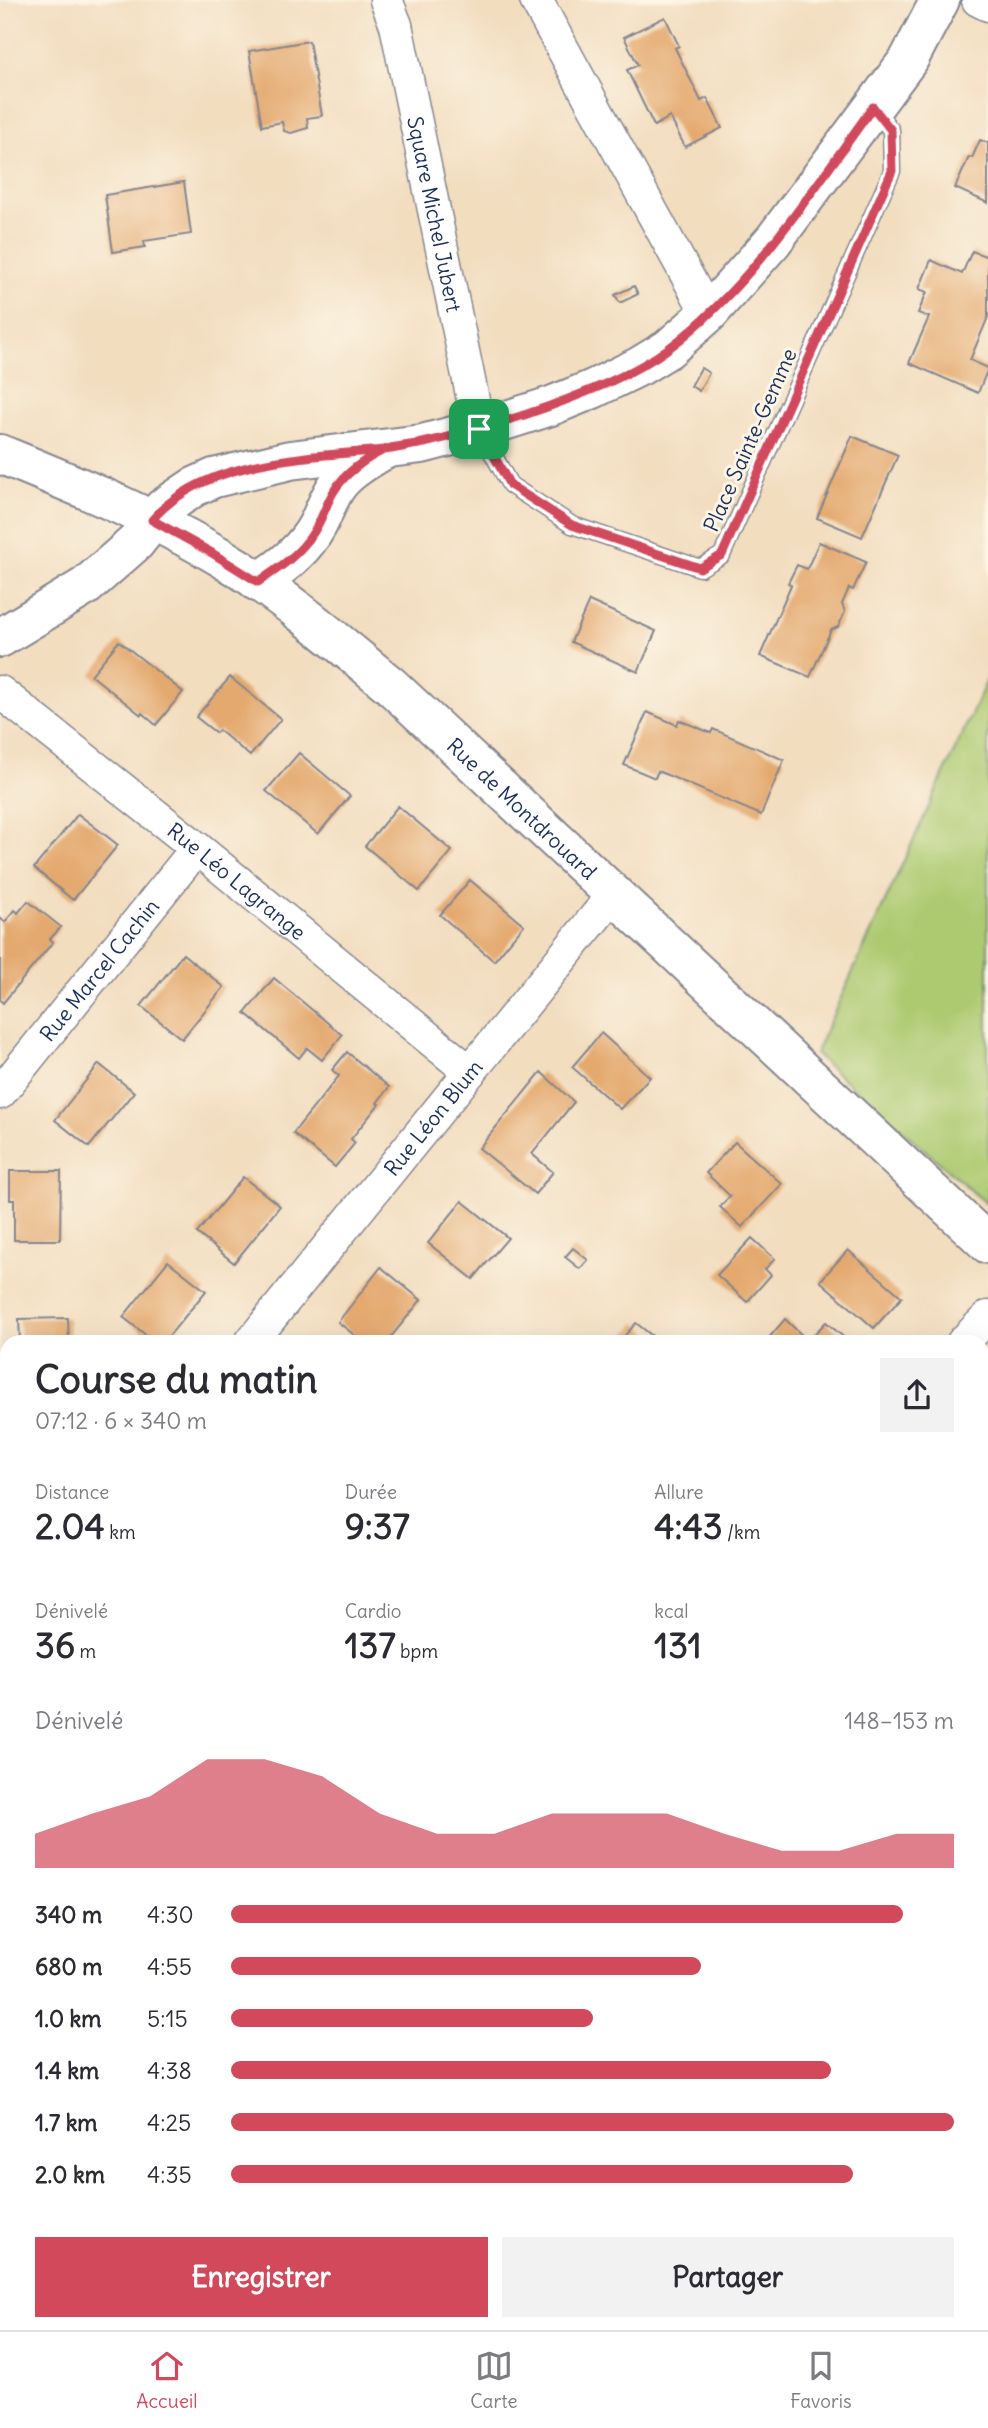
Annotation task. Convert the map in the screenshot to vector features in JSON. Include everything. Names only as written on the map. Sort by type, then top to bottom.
[{"type":"street","name":"Square Michel Jubert","points":[[386,0],[396,25],[479,429]]},
{"type":"street","points":[[536,0],[708,314]]},
{"type":"street","points":[[0,638],[66,599],[103,573],[136,542],[152,520],[175,498],[194,486],[233,472],[300,458],[422,444],[479,429],[551,405],[640,366],[668,349],[708,314],[773,241],[909,59],[940,0]]},
{"type":"street","points":[[978,0],[988,5]]},
{"type":"street","points":[[258,582],[304,545],[341,481],[384,450]]},
{"type":"street","name":"Rue de Montdrouard","points":[[0,454],[152,520],[212,553],[258,582],[390,685],[988,1244]]},
{"type":"street","name":"Rue Léo Lagrange","points":[[0,692],[197,848],[470,1072]]},
{"type":"street","name":"Rue Marcel Cachin","points":[[0,1093],[197,848]]},
{"type":"street","name":"Rue Léon Blum","points":[[257,1335],[614,894]]},
{"type":"street","points":[[970,1335],[988,1317]]},
{"type":"lane","name":"Place Sainte-Gemme","points":[[479,429],[510,485],[572,525],[700,568],[722,555],[892,171],[891,130],[873,107]]},
{"type":"green space","points":[[988,678],[988,1205],[815,1054]]},
{"type":"building","points":[[665,17],[679,46],[675,48],[701,101],[707,98],[722,128],[685,147],[670,117],[654,126],[627,70],[638,65],[624,37]]},
{"type":"building","points":[[309,41],[322,116],[307,118],[308,128],[291,133],[284,131],[282,122],[262,126],[249,51]]},
{"type":"building","points":[[980,140],[988,143],[988,203],[955,188]]},
{"type":"building","points":[[184,182],[191,234],[144,241],[145,247],[113,252],[105,195]]},
{"type":"building","points":[[972,251],[988,257],[988,317],[970,360],[988,368],[978,393],[909,363],[929,317],[918,313],[927,292],[919,289],[931,260],[962,274]]},
{"type":"building","points":[[634,286],[638,294],[620,303],[615,295]]},
{"type":"building","points":[[701,368],[709,373],[699,391],[691,386]]},
{"type":"building","points":[[852,436],[898,455],[862,537],[817,518]]},
{"type":"building","points":[[819,542],[866,562],[853,590],[849,588],[842,604],[845,612],[838,627],[831,630],[810,677],[760,656],[797,565],[807,569]]},
{"type":"building","points":[[589,601],[656,631],[638,672],[571,642]]},
{"type":"building","points":[[119,641],[183,692],[156,725],[91,675]]},
{"type":"building","points":[[230,677],[281,719],[250,756],[219,730],[216,733],[196,717]]},
{"type":"building","points":[[647,712],[677,725],[679,720],[711,733],[713,729],[784,760],[761,815],[658,771],[655,778],[624,765]]},
{"type":"building","points":[[299,753],[350,796],[318,834],[266,791]]},
{"type":"building","points":[[398,806],[452,851],[419,891],[365,846]]},
{"type":"building","points":[[78,814],[118,845],[73,900],[34,868]]},
{"type":"building","points":[[470,880],[524,925],[494,961],[440,915]]},
{"type":"building","points":[[28,901],[61,927],[50,939],[53,942],[3,1003],[0,1000],[0,918],[5,922],[15,910],[18,913]]},
{"type":"building","points":[[183,954],[224,987],[182,1039],[141,1006]]},
{"type":"building","points":[[274,978],[342,1035],[322,1060],[307,1048],[299,1058],[245,1013]]},
{"type":"building","points":[[601,1033],[650,1077],[620,1109],[572,1067]]},
{"type":"building","points":[[347,1052],[389,1087],[351,1139],[355,1143],[335,1167],[293,1133],[339,1076],[332,1070]]},
{"type":"building","points":[[99,1064],[134,1092],[89,1147],[55,1120]]},
{"type":"building","points":[[541,1072],[574,1102],[532,1154],[553,1172],[535,1194],[479,1148]]},
{"type":"building","points":[[735,1142],[782,1184],[742,1227],[720,1207],[730,1196],[706,1173]]},
{"type":"building","points":[[10,1171],[61,1171],[60,1240],[14,1240],[14,1200],[10,1200]]},
{"type":"building","points":[[243,1177],[280,1206],[234,1263],[197,1233]]},
{"type":"building","points":[[462,1201],[508,1238],[473,1279],[428,1243]]},
{"type":"building","points":[[752,1238],[775,1259],[765,1269],[771,1275],[747,1302],[717,1275]]},
{"type":"building","points":[[573,1248],[588,1260],[580,1269],[565,1257]]},
{"type":"building","points":[[848,1250],[902,1297],[874,1328],[820,1281]]},
{"type":"building","points":[[168,1261],[206,1291],[170,1335],[146,1335],[123,1317]]},
{"type":"building","points":[[381,1267],[421,1300],[393,1335],[354,1335],[338,1322]]},
{"type":"building","points":[[68,1318],[69,1335],[20,1335],[19,1319]]},
{"type":"building","points":[[785,1319],[802,1335],[771,1335]]},
{"type":"building","points":[[826,1322],[841,1335],[814,1335]]},
{"type":"building","points":[[636,1323],[651,1335],[625,1335]]},
{"type":"route","points":[[479,429],[422,444],[290,460],[233,472],[194,486],[175,498],[152,520],[258,582],[304,545],[341,481],[384,450],[422,444],[513,419],[593,389],[668,349],[733,289],[773,241],[873,107],[891,130],[892,171],[722,555],[700,568],[572,525],[510,485],[479,429]]}]
